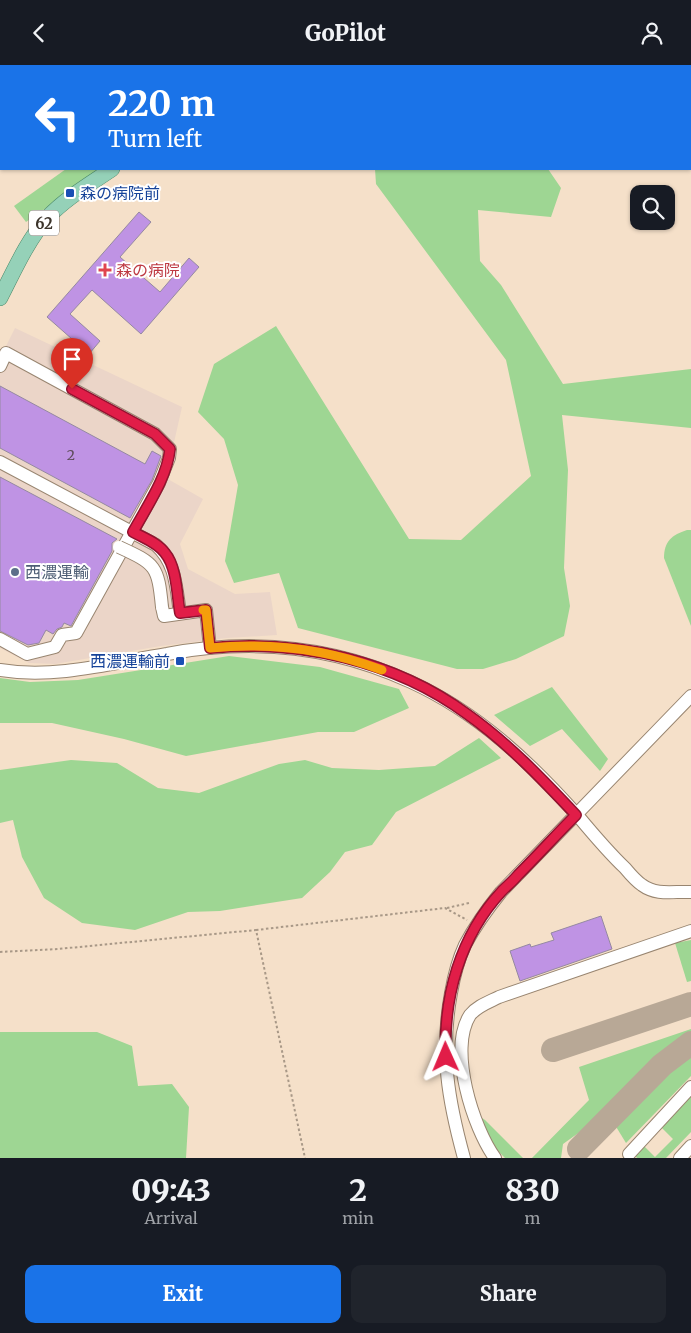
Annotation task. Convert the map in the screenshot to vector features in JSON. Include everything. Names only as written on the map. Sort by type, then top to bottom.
[{"type":"main road","name":"62","points":[[0,298],[23,253],[47,219],[67,200],[111,170]]},
{"type":"street","points":[[0,366],[6,353],[155,434],[170,449],[169,458],[159,483],[76,633],[62,635],[55,647],[27,654],[0,639]]},
{"type":"street","points":[[0,461],[156,545],[166,554],[174,574],[180,613]]},
{"type":"street","points":[[119,547],[142,558],[155,570],[160,581],[164,616],[206,610],[210,648]]},
{"type":"street","points":[[0,669],[43,673],[68,671],[170,653],[258,645],[284,646],[360,662],[411,682],[459,709],[492,733],[520,757],[642,885],[662,893],[691,892]]},
{"type":"street","points":[[464,1158],[451,1108],[446,1074],[446,1020],[455,971],[465,946],[501,892],[691,697]]},
{"type":"street","points":[[495,1158],[486,1146],[474,1120],[463,1073],[462,1040],[471,1014],[482,1005],[499,997],[691,931]]},
{"type":"street","points":[[629,1154],[691,1087]]},
{"type":"street","points":[[680,1158],[691,1146]]},
{"type":"path","points":[[0,952],[58,949],[256,930],[446,908],[469,903]]},
{"type":"path","points":[[446,908],[478,924]]},
{"type":"path","points":[[256,930],[305,1158]]},
{"type":"shaded area","points":[[15,328],[182,407],[166,478],[203,499],[180,544],[188,569],[235,594],[270,592],[277,635],[227,638],[161,646],[55,664],[29,663],[0,648],[0,358]]},
{"type":"green space","points":[[65,170],[101,170],[26,222],[14,206]]},
{"type":"green space","points":[[375,170],[549,170],[561,188],[551,217],[478,210],[480,261],[501,285],[563,384],[691,369],[691,428],[562,415],[568,470],[564,568],[570,606],[564,636],[516,659],[483,669],[457,669],[298,628],[279,573],[234,583],[225,561],[238,485],[224,439],[198,412],[214,364],[276,326],[409,539],[461,540],[531,476],[506,360],[376,184]]},
{"type":"green space","points":[[687,530],[691,530],[691,626],[664,558],[665,547],[670,539]]},
{"type":"green space","points":[[229,656],[320,667],[399,689],[409,708],[354,732],[318,732],[186,756],[124,739],[52,723],[0,723],[0,678],[30,682],[78,680]]},
{"type":"green space","points":[[552,687],[608,759],[600,771],[562,729],[530,746],[494,715]]},
{"type":"green space","points":[[479,738],[501,758],[396,812],[372,845],[345,852],[330,872],[302,898],[220,911],[188,912],[135,930],[82,923],[44,898],[22,857],[13,820],[0,823],[0,770],[71,760],[117,763],[158,788],[199,793],[279,764],[305,760],[332,768],[379,770],[435,766]]},
{"type":"green space","points":[[691,940],[691,981],[687,982],[675,943]]},
{"type":"green space","points":[[691,1029],[691,1032],[659,1055],[591,1124],[563,1144],[561,1158],[532,1158],[589,1100],[579,1067]]},
{"type":"green space","points":[[0,1032],[97,1032],[132,1046],[138,1086],[172,1084],[189,1107],[186,1158],[0,1158]]},
{"type":"green space","points":[[691,1055],[691,1076],[626,1143],[615,1125],[666,1074]]},
{"type":"green space","points":[[691,1094],[691,1132],[666,1158],[637,1158],[633,1153],[642,1144],[655,1157],[673,1139],[660,1126]]},
{"type":"green space","points":[[479,1116],[523,1158],[505,1158],[496,1149]]},
{"type":"building","points":[[139,212],[151,222],[120,257],[160,292],[189,258],[199,267],[141,334],[92,290],[70,314],[100,341],[89,354],[47,317]]},
{"type":"building","points":[[0,386],[145,464],[152,451],[161,456],[152,480],[130,518],[0,448]]},
{"type":"building","points":[[0,477],[117,539],[112,543],[112,551],[71,626],[64,623],[53,634],[46,630],[39,643],[28,645],[0,631]]},
{"type":"building","points":[[601,916],[612,949],[520,981],[510,951],[530,944],[531,947],[554,940],[551,933]]},
{"type":"taxiway","points":[[553,1050],[691,1004]]},
{"type":"taxiway","points":[[579,1149],[662,1065],[691,1043]]},
{"type":"slow traffic","points":[[203,610],[206,610],[210,648],[258,645],[284,646],[360,662],[382,670]]},
{"type":"place","name":"森の病院前","points":[[70,193]]},
{"type":"place","name":"森の病院","points":[[105,270]]},
{"type":"place","name":"西濃運輸","points":[[15,572]]},
{"type":"place","name":"西濃運輸前","points":[[180,661]]},
{"type":"route","points":[[72,389],[155,434],[170,449],[169,458],[159,483],[133,532],[156,545],[166,554],[174,574],[180,613],[206,610],[210,648],[258,645],[284,646],[360,662],[411,682],[466,713],[492,733],[520,757],[576,815],[501,892],[465,946],[455,971],[446,1020],[446,1057]]}]
